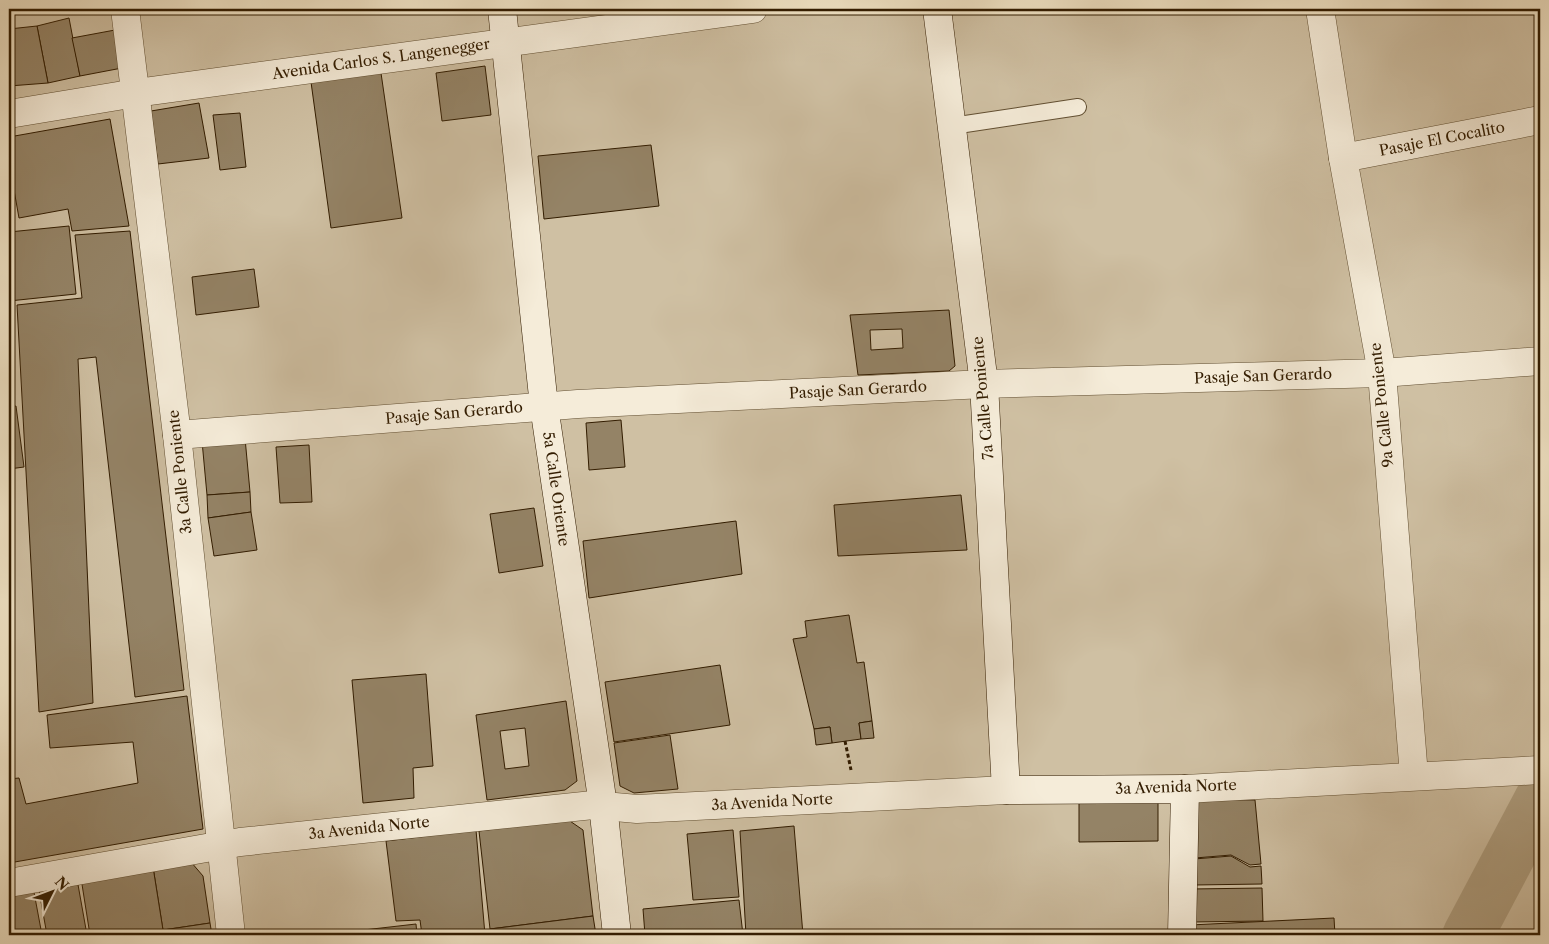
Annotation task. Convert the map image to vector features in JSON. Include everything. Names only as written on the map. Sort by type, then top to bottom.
[{"type":"street","name":"3a Calle Poniente","points":[[125,9],[176,435],[231,935]]},
{"type":"street","name":"5a Calle Oriente","points":[[502,9],[544,406],[603,805],[617,935]]},
{"type":"street","name":"Avenida Carlos S. Langenegger","points":[[9,114],[136,93],[753,9]]},
{"type":"street","name":"7a Calle Poniente","points":[[937,9],[984,384],[1006,790]]},
{"type":"street","name":"9a Calle Poniente","points":[[1320,9],[1343,158],[1382,373],[1414,776]]},
{"type":"street","name":"Pasaje El Cocalito","points":[[1343,158],[1540,120]]},
{"type":"street","name":"Pasaje San Gerardo","points":[[176,435],[544,406],[984,384],[1382,373],[1540,361]]},
{"type":"street","name":"3a Avenida Norte","points":[[9,883],[251,840],[603,805],[637,809],[1006,790],[1185,789],[1540,770]]},
{"type":"street","points":[[1182,935],[1185,789]]},
{"type":"lane","points":[[952,126],[1078,107]]},
{"type":"shaded area","points":[[9,9],[1540,9],[1540,935],[9,935]]},
{"type":"building","points":[[69,18],[80,76],[48,83],[37,26]]},
{"type":"building","points":[[37,26],[48,83],[9,86],[9,29]]},
{"type":"building","points":[[115,30],[122,68],[80,76],[72,38]]},
{"type":"building","points":[[485,66],[491,115],[442,121],[436,73]]},
{"type":"building","points":[[381,73],[402,218],[331,228],[311,82]]},
{"type":"building","points":[[199,103],[209,158],[158,164],[151,111]]},
{"type":"building","points":[[240,113],[246,167],[220,170],[213,115]]},
{"type":"building","points":[[110,119],[129,226],[72,231],[68,209],[19,218],[9,162],[9,137]]},
{"type":"building","points":[[651,145],[659,206],[544,219],[538,156]]},
{"type":"building","points":[[69,226],[76,294],[9,301],[9,232]]},
{"type":"building","points":[[130,231],[184,690],[135,697],[96,357],[78,359],[93,703],[39,712],[17,305],[82,298],[75,235]]},
{"type":"building","points":[[254,269],[259,307],[196,315],[192,277]]},
{"type":"building","points":[[949,310],[955,366],[949,371],[858,375],[850,315]],"holes":[[[902,329],[903,348],[871,350],[870,330]]]},
{"type":"building","points":[[16,406],[24,467],[9,469],[9,407]]},
{"type":"building","points":[[621,420],[625,467],[589,470],[586,423]]},
{"type":"building","points":[[245,438],[250,492],[207,495],[202,441]]},
{"type":"building","points":[[309,445],[312,502],[280,503],[276,447]]},
{"type":"building","points":[[250,492],[251,512],[208,518],[207,495]]},
{"type":"building","points":[[961,495],[967,550],[838,556],[834,505]]},
{"type":"building","points":[[534,508],[543,566],[499,573],[490,514]]},
{"type":"building","points":[[251,512],[257,550],[214,556],[208,518]]},
{"type":"building","points":[[736,521],[742,574],[589,598],[583,541]]},
{"type":"building","points":[[849,615],[857,663],[864,662],[872,721],[859,723],[861,739],[832,743],[830,727],[814,729],[793,639],[807,637],[805,621]]},
{"type":"building","points":[[720,665],[730,725],[614,742],[605,682]]},
{"type":"building","points":[[426,674],[433,766],[413,768],[414,798],[363,803],[352,680]]},
{"type":"building","points":[[187,696],[203,829],[9,863],[9,779],[19,778],[26,804],[138,783],[133,742],[50,748],[47,715]]},
{"type":"building","points":[[566,701],[577,781],[565,790],[487,800],[476,715]],"holes":[[[525,728],[529,766],[505,769],[500,731]]]},
{"type":"building","points":[[872,721],[874,738],[861,739],[859,723]]},
{"type":"building","points":[[830,727],[832,743],[816,745],[814,729]]},
{"type":"building","points":[[670,735],[678,789],[634,793],[620,786],[614,743]]},
{"type":"building","points":[[1079,798],[1158,799],[1158,841],[1079,842]]},
{"type":"building","points":[[1194,799],[1255,800],[1261,864],[1250,865],[1231,855],[1195,858]]},
{"type":"building","points":[[567,819],[583,830],[593,916],[490,929],[479,831]]},
{"type":"building","points":[[794,826],[803,935],[746,935],[740,831]]},
{"type":"building","points":[[476,830],[485,935],[422,935],[420,920],[396,921],[386,841]]},
{"type":"building","points":[[733,830],[739,897],[693,900],[687,834]]},
{"type":"building","points":[[1231,856],[1250,867],[1261,866],[1262,884],[1194,885],[1194,859]]},
{"type":"building","points":[[191,862],[203,876],[210,923],[163,930],[153,867]]},
{"type":"building","points":[[153,867],[163,930],[210,923],[212,935],[90,935],[81,878]]},
{"type":"building","points":[[77,879],[87,935],[47,935],[38,885]]},
{"type":"building","points":[[33,887],[42,935],[15,935],[9,892]]},
{"type":"building","points":[[1262,888],[1263,921],[1192,922],[1191,889]]},
{"type":"building","points":[[739,900],[743,935],[645,935],[643,909]]},
{"type":"building","points":[[9,910],[13,935],[9,935]]},
{"type":"building","points":[[593,916],[596,935],[490,935],[490,929]]},
{"type":"building","points":[[1334,918],[1335,935],[1190,935],[1190,925]]},
{"type":"building","points":[[416,924],[417,935],[320,935]]},
{"type":"waterway","points":[[1468,935],[1540,799]]}]
